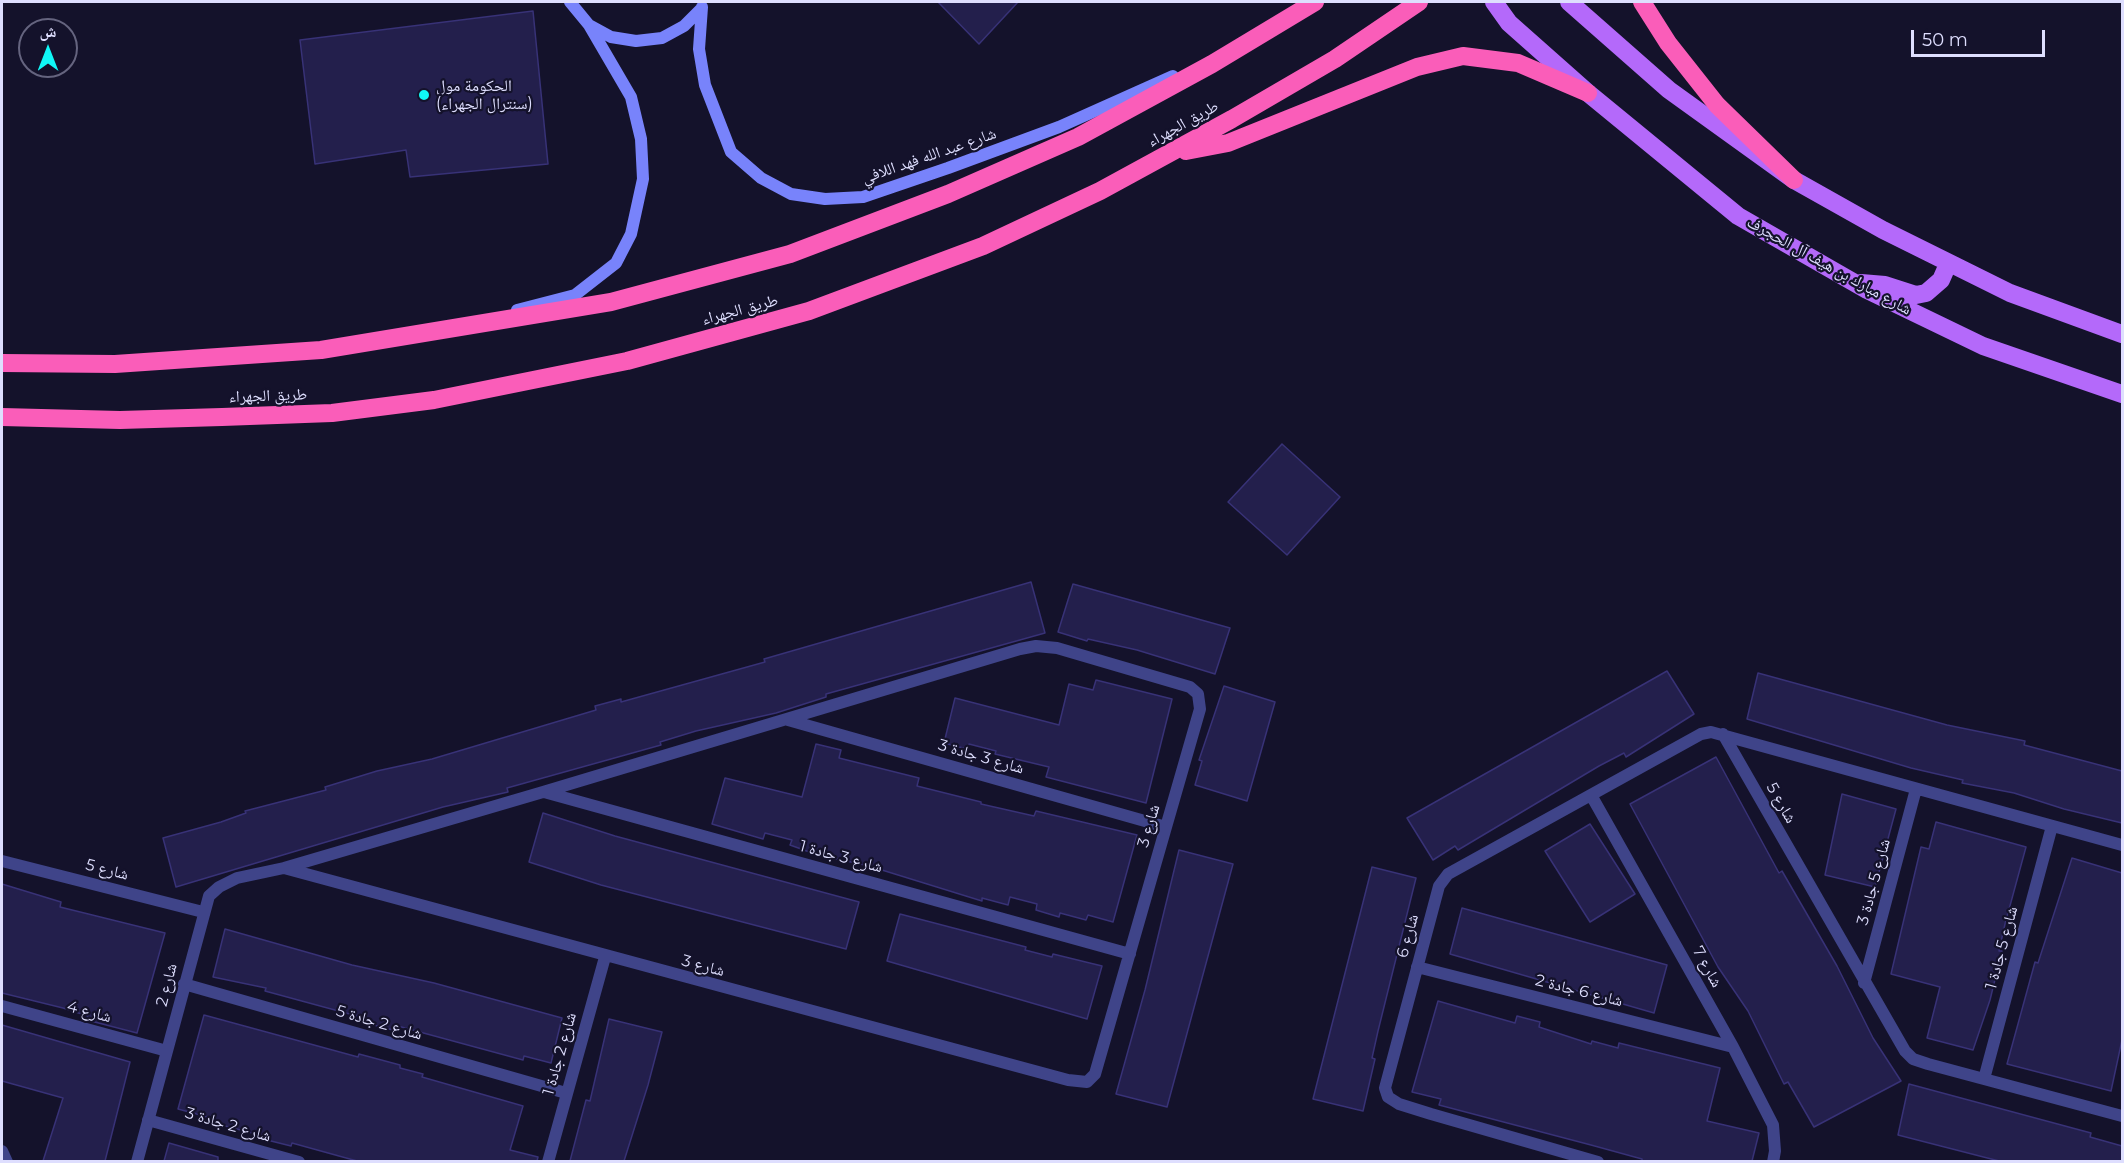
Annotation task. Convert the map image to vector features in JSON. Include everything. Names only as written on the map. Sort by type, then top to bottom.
[{"type":"highway","points":[[2,363],[115,364],[321,350],[611,302],[790,254],[948,194],[1078,137],[1316,2]]},
{"type":"highway","name":"طريق الجهراء","points":[[2,417],[120,420],[332,413],[434,400],[627,361],[809,311],[973,250],[1100,191],[1335,58],[1419,2]]},
{"type":"highway","points":[[1642,2],[1668,44],[1717,105],[1794,180]]},
{"type":"highway","points":[[1170,153],[1228,143],[1417,67],[1463,57],[1518,63],[1588,93]]},
{"type":"main road","name":"شارع مبارك بن هيف آل الحجرف","points":[[1494,2],[1509,23],[1588,93],[1738,216],[1856,284],[1983,346],[2122,394]]},
{"type":"main road","points":[[1569,2],[1669,90],[1794,180],[1948,264],[2010,293],[2122,334]]},
{"type":"main road","points":[[1856,284],[1875,283],[1916,295],[1926,293],[1941,280],[1948,264]]},
{"type":"street","points":[[431,332],[575,295],[616,263],[627,243],[643,179],[641,139],[631,97],[589,25],[570,2]]},
{"type":"street","points":[[589,25],[611,37],[636,41],[653,39],[684,26],[704,4]]},
{"type":"street","name":"شارع عبد الله فهد اللافي","points":[[704,4],[698,32],[705,85],[731,152],[761,178],[791,194],[825,199],[863,197],[959,164],[1059,127],[1245,44]]},
{"type":"street","name":"شارع 3","points":[[1036,646],[1057,648],[1190,687],[1198,694],[1200,709],[1130,954],[1095,1074],[1087,1082],[1068,1080],[605,957],[284,868],[788,720],[1020,649],[1036,646]]},
{"type":"street","name":"شارع 3 جادة 3","points":[[788,720],[1166,827]]},
{"type":"street","name":"شارع 6","points":[[1598,1161],[1431,1114],[1399,1104],[1388,1097],[1385,1088],[1439,886],[1448,874],[1701,734],[1723,734]]},
{"type":"street","points":[[1723,734],[2122,845]]},
{"type":"street","name":"شارع 5","points":[[1723,734],[1905,1052],[1913,1059],[2122,1114]]},
{"type":"street","name":"شارع 5 جادة 3","points":[[1864,982],[1916,789]]},
{"type":"street","name":"شارع 3 جادة 1","points":[[543,792],[1130,954]]},
{"type":"street","name":"شارع 7","points":[[1591,795],[1733,1047],[1773,1125],[1775,1151],[1773,1161]]},
{"type":"street","name":"شارع 5 جادة 1","points":[[1984,1079],[2052,826]]},
{"type":"street","name":"شارع 5","points":[[2,861],[203,912]]},
{"type":"street","name":"شارع 2","points":[[137,1161],[208,897],[219,887],[237,878],[284,868]]},
{"type":"street","name":"شارع 2 جادة 1","points":[[548,1161],[605,957]]},
{"type":"street","name":"شارع 6 جادة 2","points":[[1417,968],[1733,1047]]},
{"type":"street","name":"شارع 2 جادة 5","points":[[184,984],[566,1093]]},
{"type":"street","name":"شارع 4","points":[[2,1006],[167,1051]]},
{"type":"street","name":"شارع 2 جادة 3","points":[[148,1119],[299,1161]]},
{"type":"street","points":[[2,1151],[7,1161]]},
{"type":"building","points":[[938,2],[1018,2],[979,44]]},
{"type":"building","name":"الحكومة مول (سنترال الجهراء)","points":[[533,11],[548,164],[410,177],[406,150],[315,164],[300,40]]},
{"type":"building","points":[[1282,444],[1340,497],[1287,555],[1228,502]]},
{"type":"building","points":[[1031,582],[1045,633],[826,694],[826,697],[776,713],[696,731],[660,742],[661,745],[507,788],[508,792],[443,807],[176,887],[163,838],[221,822],[246,813],[245,811],[326,790],[325,787],[377,771],[432,759],[596,710],[595,706],[621,699],[621,702],[765,662],[764,659]]},
{"type":"building","points":[[1073,584],[1230,628],[1215,674],[1137,650],[1088,639],[1087,641],[1058,632]]},
{"type":"building","points":[[1667,671],[1694,714],[1626,757],[1624,753],[1599,766],[1458,850],[1455,846],[1433,860],[1407,818]]},
{"type":"building","points":[[1758,673],[1947,725],[2025,741],[2024,745],[2122,771],[2122,823],[2064,809],[2014,793],[1962,783],[1963,780],[1911,768],[1747,719]]},
{"type":"building","points":[[1096,680],[1172,699],[1146,803],[1046,777],[1049,767],[995,754],[996,751],[969,744],[967,749],[944,743],[955,698],[1059,725],[1069,684],[1093,690]]},
{"type":"building","points":[[1224,686],[1275,702],[1247,801],[1195,785],[1202,761],[1199,760]]},
{"type":"building","points":[[816,744],[841,750],[839,758],[919,778],[917,786],[1034,816],[1036,811],[1137,835],[1113,922],[1088,915],[1086,920],[1060,913],[1059,917],[1036,910],[1037,904],[1010,897],[1008,905],[982,898],[982,901],[869,866],[815,854],[790,845],[792,840],[765,833],[763,839],[712,824],[725,778],[802,797]]},
{"type":"building","points":[[1716,757],[1779,873],[1782,871],[1837,966],[1873,1038],[1901,1081],[1814,1127],[1788,1082],[1784,1084],[1748,1011],[1718,967],[1630,804]]},
{"type":"building","points":[[1842,794],[1896,809],[1875,887],[1825,875]]},
{"type":"building","points":[[543,813],[615,836],[859,902],[846,949],[601,885],[529,862]]},
{"type":"building","points":[[1936,822],[2026,847],[2005,924],[1999,951],[2002,951],[1990,1000],[1973,1050],[1927,1038],[1940,987],[1891,974],[1921,847],[1929,849]]},
{"type":"building","points":[[1590,824],[1635,894],[1590,922],[1545,851]]},
{"type":"building","points":[[1179,850],[1233,864],[1167,1107],[1116,1094],[1145,990]]},
{"type":"building","points":[[2072,858],[2122,873],[2122,1040],[2111,1091],[2007,1064],[2035,962],[2038,963]]},
{"type":"building","points":[[1372,867],[1416,878],[1378,1031],[1372,1058],[1375,1059],[1363,1111],[1313,1099]]},
{"type":"building","points":[[2,884],[61,902],[60,907],[165,933],[137,1033],[87,1020],[88,1016],[63,1008],[2,993]]},
{"type":"building","points":[[1462,908],[1667,965],[1654,1013],[1450,954]]},
{"type":"building","points":[[900,914],[1026,947],[1025,950],[1052,957],[1053,954],[1102,966],[1087,1019],[887,961]]},
{"type":"building","points":[[225,929],[352,965],[434,983],[562,1018],[551,1063],[524,1056],[523,1060],[394,1025],[393,1030],[366,1023],[368,1019],[265,991],[266,988],[213,977]]},
{"type":"building","points":[[1438,1001],[1515,1023],[1517,1016],[1540,1022],[1539,1027],[1591,1044],[1592,1041],[1618,1048],[1619,1043],[1720,1068],[1707,1121],[1759,1133],[1752,1161],[1642,1161],[1642,1159],[1439,1105],[1441,1099],[1412,1092]]},
{"type":"building","points":[[204,1015],[358,1057],[359,1054],[400,1065],[400,1068],[423,1074],[422,1077],[523,1106],[510,1150],[538,1157],[537,1161],[357,1161],[292,1143],[291,1146],[267,1140],[268,1137],[221,1125],[204,1116],[178,1109]]},
{"type":"building","points":[[609,1019],[662,1032],[648,1085],[624,1161],[570,1161],[586,1100],[590,1101]]},
{"type":"building","points":[[2,1025],[130,1062],[105,1161],[43,1161],[63,1098],[2,1081]]},
{"type":"building","points":[[1909,1084],[2091,1133],[2090,1137],[2122,1146],[2122,1161],[1999,1161],[1898,1135]]},
{"type":"building","points":[[169,1143],[218,1157],[218,1161],[164,1161]]},
{"type":"place","name":"الحكومة مول (سنترال الجهراء)","points":[[424,95]]}]
